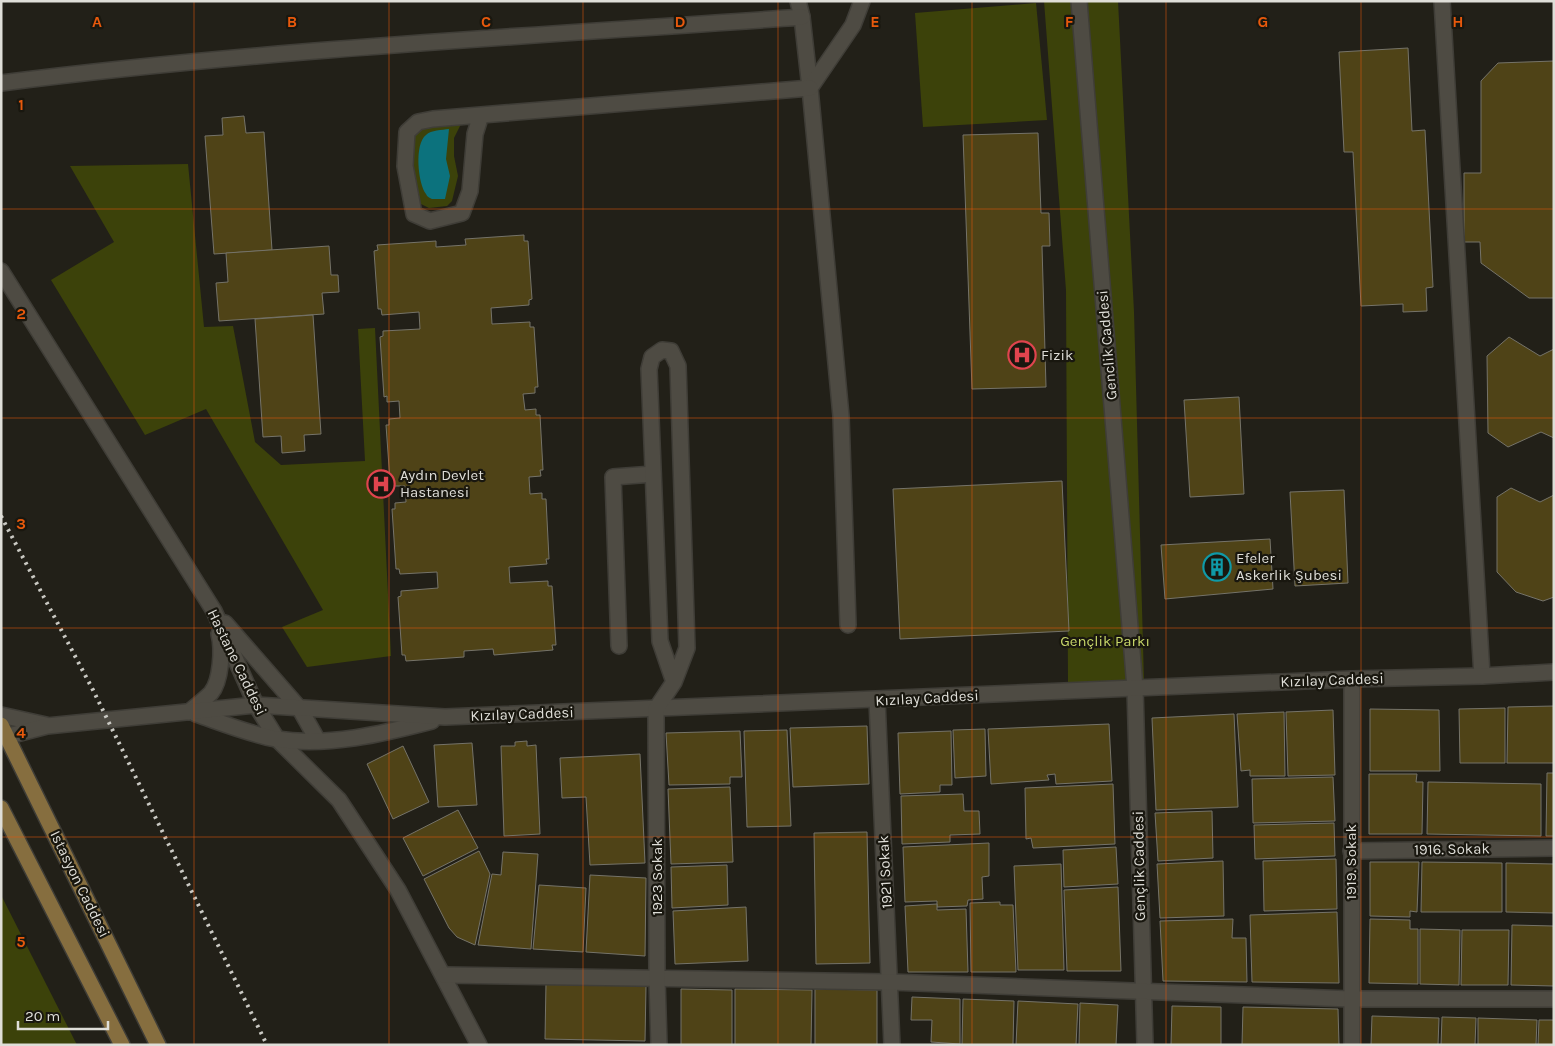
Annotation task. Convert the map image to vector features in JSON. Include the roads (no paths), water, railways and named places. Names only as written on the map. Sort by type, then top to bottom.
[{"type":"main road","name":"Istasyon Caddesi","points":[[4,733],[158,1045]]},
{"type":"main road","points":[[1,808],[122,1045]]},
{"type":"street","points":[[798,1],[802,17],[810,88],[841,416],[848,625]]},
{"type":"street","points":[[810,88],[853,25],[862,1]]},
{"type":"street","name":"Genclik Caddesi","points":[[1079,1],[1135,688]]},
{"type":"street","points":[[1442,1],[1482,676]]},
{"type":"street","points":[[1,83],[67,74],[302,52],[802,17]]},
{"type":"street","points":[[481,115],[475,134],[470,191],[462,213],[430,221],[414,214],[405,166],[407,132],[418,122],[433,119],[481,115],[810,88]]},
{"type":"street","name":"Hastane Caddesi","points":[[1,271],[214,611],[256,705],[277,739],[339,800],[398,890],[479,1045]]},
{"type":"street","points":[[656,709],[674,682],[688,648],[678,366],[671,351],[662,350],[652,357],[649,369],[660,641],[674,682]]},
{"type":"street","points":[[620,646],[613,477],[653,474]]},
{"type":"street","points":[[214,611],[300,709],[318,741]]},
{"type":"street","points":[[214,611],[222,645],[218,674],[212,691],[189,712],[277,739],[318,741],[382,734],[445,717]]},
{"type":"street","name":"Kızılay Caddesi","points":[[47,726],[256,705],[445,717],[1554,672]]},
{"type":"street","name":"1919. Sokak","points":[[1352,679],[1352,1045]]},
{"type":"street","name":"Gençlik Caddesi","points":[[1135,688],[1145,1045]]},
{"type":"street","name":"1921 Sokak","points":[[878,700],[892,1045]]},
{"type":"street","name":"1923 Sokak","points":[[656,709],[659,1045]]},
{"type":"street","points":[[1,715],[47,726]]},
{"type":"street","points":[[4,733],[47,726]]},
{"type":"street","name":"1916. Sokak","points":[[1351,851],[1554,848]]},
{"type":"street","points":[[444,975],[890,982],[1351,999],[1554,998]]},
{"type":"water","points":[[449,129],[446,159],[450,176],[445,199],[432,199],[426,195],[421,182],[418,164],[420,147],[422,140],[428,133]]},
{"type":"railway","points":[[1,516],[93,690],[267,1045]]},
{"type":"place","name":"Fizik","points":[[1022,355]]},
{"type":"place","name":"Aydın Devlet Hastanesi","points":[[381,484]]},
{"type":"place","name":"Efeler Askerlik Şubesi","points":[[1217,567]]},
{"type":"park label","name":"Gençlik Parkı","points":[[1105,641]]}]
